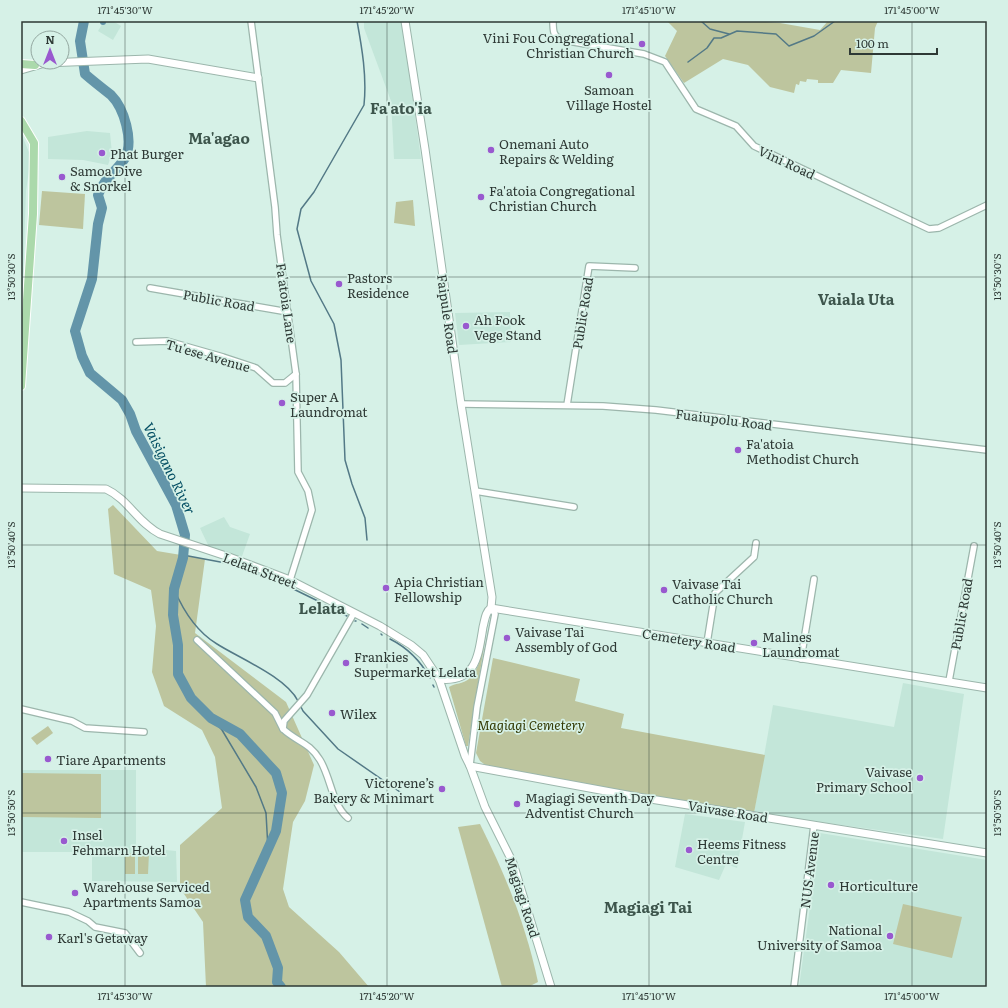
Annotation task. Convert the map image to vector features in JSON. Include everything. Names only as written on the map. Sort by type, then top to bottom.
[{"type":"main road","points":[[21,121],[34,143],[33,214],[21,386]]},
{"type":"street","name":"Fa'atoia Lane","points":[[251,21],[296,374],[298,472],[308,490],[312,510],[290,580]]},
{"type":"street","name":"Faipule Road","points":[[405,21],[461,404],[492,597],[491,608]]},
{"type":"street","name":"Vini Road","points":[[553,21],[552,31],[556,37],[562,40],[644,54],[665,62],[696,109],[736,126],[754,146],[929,229],[938,228],[987,205]]},
{"type":"street","points":[[70,63],[148,58],[258,78]]},
{"type":"street","name":"Public Road","points":[[567,405],[589,266],[636,268]]},
{"type":"street","name":"Public Road","points":[[150,288],[288,312]]},
{"type":"street","name":"Tu'ese Avenue","points":[[136,342],[167,341],[223,357],[256,368],[273,383],[285,383],[296,374]]},
{"type":"street","name":"Fuaiupolu Road","points":[[461,404],[603,406],[656,410],[987,450]]},
{"type":"street","name":"Lelata Street","points":[[21,488],[106,489],[115,493],[125,502],[150,529],[169,538],[290,580],[354,613],[411,645],[423,655],[439,679],[465,756],[470,766]]},
{"type":"street","points":[[475,491],[574,507]]},
{"type":"street","points":[[707,643],[715,593],[754,557],[756,543]]},
{"type":"street","name":"Public Road","points":[[949,681],[974,546]]},
{"type":"street","points":[[801,659],[814,579]]},
{"type":"street","points":[[439,679],[458,679],[464,677],[469,672],[480,646],[486,614],[491,608],[495,614],[476,714],[470,766]]},
{"type":"street","name":"Cemetery Road","points":[[491,608],[987,688]]},
{"type":"street","points":[[283,729],[284,721],[307,695],[354,613]]},
{"type":"street","points":[[197,640],[275,713],[283,729],[289,735],[310,747],[320,761],[329,779],[339,811],[348,818]]},
{"type":"street","points":[[21,709],[72,721],[85,728],[144,732]]},
{"type":"street","name":"Vaivase Road","points":[[470,766],[638,797],[814,824],[987,853]]},
{"type":"street","name":"Magiagi Road","points":[[470,766],[485,807],[513,863],[551,987]]},
{"type":"street","name":"NUS Avenue","points":[[794,987],[814,824]]},
{"type":"street","points":[[21,902],[69,912],[88,921],[95,927],[125,933],[140,953]]},
{"type":"shaded area","points":[[104,21],[113,21],[121,26],[113,40],[98,31]]},
{"type":"shaded area","points":[[364,21],[402,21],[421,159],[394,159],[391,101],[364,28]]},
{"type":"shaded area","points":[[87,131],[110,133],[112,153],[108,165],[83,160],[48,159],[48,137]]},
{"type":"shaded area","points":[[21,133],[31,157],[26,191],[22,310]]},
{"type":"shaded area","points":[[510,312],[511,342],[459,345],[455,313]]},
{"type":"shaded area","points":[[224,517],[230,527],[250,534],[241,559],[209,547],[200,528]]},
{"type":"shaded area","points":[[903,683],[964,694],[943,839],[754,813],[773,705],[894,727]]},
{"type":"shaded area","name":"Insel Fehmarn Hotel","points":[[21,770],[136,770],[136,847],[176,851],[177,882],[92,881],[92,852],[21,852]]},
{"type":"shaded area","points":[[685,814],[745,822],[737,868],[726,864],[719,880],[675,867]]},
{"type":"shaded area","name":"National University of Samoa","points":[[820,833],[987,860],[987,987],[799,987]]},
{"type":"green space","points":[[667,21],[749,21],[780,23],[820,30],[828,21],[878,21],[875,28],[871,73],[841,70],[833,83],[818,83],[818,80],[807,79],[806,82],[800,81],[799,85],[796,84],[794,93],[770,87],[748,65],[723,59],[684,83],[665,56],[677,31]]},
{"type":"green space","points":[[42,191],[85,194],[83,229],[39,225]]},
{"type":"green space","points":[[413,200],[415,226],[394,223],[396,202]]},
{"type":"green space","points":[[113,505],[157,551],[205,559],[195,633],[286,702],[314,765],[305,801],[293,822],[283,889],[289,907],[339,952],[369,987],[206,987],[203,922],[180,888],[180,845],[222,808],[215,757],[202,730],[164,706],[152,672],[156,626],[151,590],[114,574],[108,509]]},
{"type":"green space","points":[[489,616],[468,746],[466,746],[449,687],[467,681],[478,666],[483,649]]},
{"type":"green space","name":"Magiagi Cemetery","points":[[493,658],[580,679],[575,701],[624,714],[621,728],[765,755],[754,813],[665,799],[488,767],[480,761],[476,753]]},
{"type":"green space","points":[[48,726],[53,733],[37,745],[31,738]]},
{"type":"green space","points":[[21,773],[101,774],[101,818],[21,817]]},
{"type":"green space","points":[[480,824],[507,882],[528,941],[538,982],[528,987],[502,987],[458,827]]},
{"type":"green space","points":[[125,853],[135,853],[135,874],[125,874]]},
{"type":"green space","points":[[138,853],[149,853],[148,874],[138,874]]},
{"type":"green space","points":[[903,904],[962,917],[952,958],[893,944]]},
{"type":"waterway","name":"Vaisigano River","points":[[84,21],[80,41],[85,74],[111,95],[120,108],[124,116],[128,134],[128,151],[122,163],[107,179],[98,195],[102,208],[98,224],[92,279],[75,331],[82,356],[90,373],[122,400],[130,414],[136,431],[176,505],[185,535],[183,558],[174,589],[173,615],[178,645],[178,674],[191,698],[211,718],[240,734],[276,773],[282,793],[276,831],[245,900],[248,917],[266,936],[278,968],[277,982],[281,987]]},
{"type":"waterway","points":[[357,21],[364,73],[364,105],[314,192],[301,209],[297,229],[311,281],[334,324],[341,360],[345,460],[352,484],[365,518],[367,540]]},
{"type":"waterway","points":[[701,21],[710,29],[729,34]]},
{"type":"waterway","points":[[688,62],[707,48],[714,38],[721,38],[737,31],[776,34],[789,46],[814,36],[835,21]]},
{"type":"waterway","points":[[183,555],[231,564]]},
{"type":"waterway","points":[[239,566],[271,579]]},
{"type":"waterway","points":[[277,581],[320,602]]},
{"type":"waterway","points":[[174,589],[191,620],[203,633],[217,644],[273,676],[292,692],[298,701]]},
{"type":"waterway","points":[[325,605],[347,616]]},
{"type":"waterway","points":[[362,624],[368,628]]},
{"type":"waterway","points":[[390,639],[413,655],[430,678]]},
{"type":"waterway","points":[[300,705],[303,711],[338,749],[400,792]]},
{"type":"waterway","points":[[211,718],[222,730],[256,787],[266,813],[268,849]]},
{"type":"place","name":"Vini Fou Congregational Christian Church","points":[[642,44]]},
{"type":"place","name":"Samoan Village Hostel","points":[[609,75]]},
{"type":"place","name":"Onemani Auto Repairs & Welding","points":[[491,150]]},
{"type":"place","name":"Phat Burger","points":[[102,153]]},
{"type":"place","name":"Samoa Dive & Snorkel","points":[[62,177]]},
{"type":"place","name":"Fa'atoia Congregational Christian Church","points":[[481,197]]},
{"type":"place","name":"Pastors Residence","points":[[339,284]]},
{"type":"place","name":"Ah Fook Vege Stand","points":[[466,326]]},
{"type":"place","name":"Super A Laundromat","points":[[282,403]]},
{"type":"place","name":"Fa'atoia Methodist Church","points":[[738,450]]},
{"type":"place","name":"Apia Christian Fellowship","points":[[386,588]]},
{"type":"place","name":"Vaivase Tai Catholic Church","points":[[664,590]]},
{"type":"place","name":"Vaivase Tai Assembly of God","points":[[507,638]]},
{"type":"place","name":"Malines Laundromat","points":[[754,643]]},
{"type":"place","name":"Frankies Supermarket Lelata","points":[[346,663]]},
{"type":"place","name":"Wilex","points":[[332,713]]},
{"type":"place","name":"Tiare Apartments","points":[[48,759]]},
{"type":"place","name":"Vaivase Primary School","points":[[920,778]]},
{"type":"place","name":"Victorene’s Bakery & Minimart","points":[[442,789]]},
{"type":"place","name":"Magiagi Seventh Day Adventist Church","points":[[517,804]]},
{"type":"place","name":"Insel Fehmarn Hotel","points":[[64,841]]},
{"type":"place","name":"Heems Fitness Centre","points":[[689,850]]},
{"type":"place","name":"Horticulture","points":[[831,885]]},
{"type":"place","name":"Warehouse Serviced Apartments Samoa","points":[[75,893]]},
{"type":"place","name":"National University of Samoa","points":[[890,936]]},
{"type":"place","name":"Karl's Getaway","points":[[49,937]]},
{"type":"district","name":"Fa'ato'ia","points":[[401,107]]},
{"type":"district","name":"Ma'agao","points":[[219,137]]},
{"type":"district","name":"Vaiala Uta","points":[[856,298]]},
{"type":"district","name":"Lelata","points":[[322,607]]},
{"type":"district","name":"Magiagi Tai","points":[[648,906]]}]
